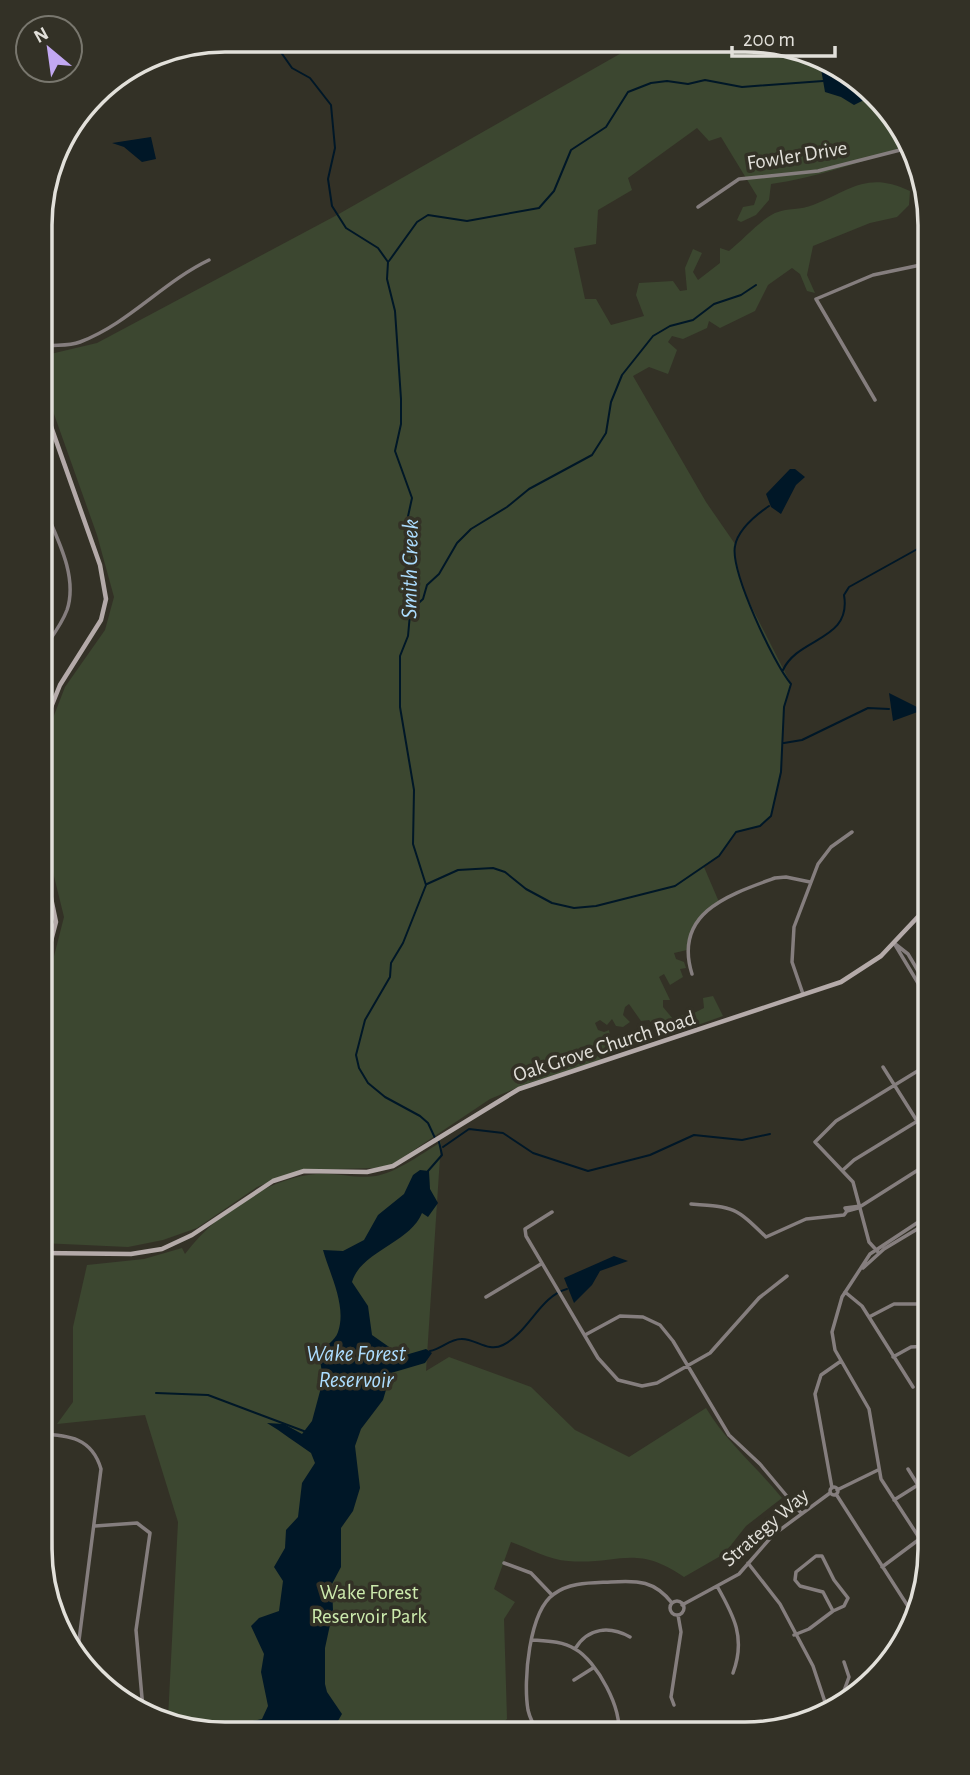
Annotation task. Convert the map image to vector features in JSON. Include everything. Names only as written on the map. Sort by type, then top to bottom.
[{"type":"main road","points":[[53,434],[103,573],[106,599],[101,620],[60,685],[53,702]]},
{"type":"main road","points":[[53,908],[56,922],[53,931]]},
{"type":"main road","name":"Oak Grove Church Road","points":[[53,1253],[131,1254],[171,1245],[192,1235],[273,1181],[304,1171],[367,1172],[393,1166],[519,1089],[804,996],[857,974],[894,943],[917,918]]},
{"type":"street","name":"Fowler Drive","points":[[698,207],[739,179],[818,171],[900,150]]},
{"type":"street","points":[[53,345],[82,341],[127,316],[188,271],[209,260]]},
{"type":"street","points":[[874,400],[816,299],[873,275],[918,266]]},
{"type":"street","points":[[53,531],[67,566],[70,588],[64,616],[53,634]]},
{"type":"street","points":[[804,996],[790,948],[793,927],[824,854],[852,832]]},
{"type":"street","points":[[692,974],[687,955],[688,937],[706,911],[775,878],[786,877],[810,882]]},
{"type":"street","points":[[894,943],[908,954],[917,970]]},
{"type":"street","points":[[894,943],[917,982]]},
{"type":"street","points":[[883,1067],[917,1120]]},
{"type":"street","points":[[879,1253],[866,1234],[857,1188],[815,1142],[836,1121],[917,1071]]},
{"type":"street","points":[[843,1170],[853,1160],[917,1121]]},
{"type":"street","points":[[691,1204],[722,1206],[743,1214],[766,1237],[806,1219],[844,1215],[847,1206],[861,1206],[917,1170]]},
{"type":"street","points":[[552,1212],[525,1229],[526,1236],[605,1369],[627,1384],[642,1386],[657,1383],[721,1344],[759,1298],[787,1276]]},
{"type":"street","points":[[917,1222],[875,1249],[845,1292],[832,1332],[841,1361],[869,1409],[878,1471],[917,1535]]},
{"type":"street","points":[[863,1268],[879,1253],[917,1229]]},
{"type":"street","points":[[486,1297],[542,1264]]},
{"type":"street","points":[[845,1292],[856,1300],[869,1317],[913,1387]]},
{"type":"street","points":[[869,1317],[894,1304],[917,1304]]},
{"type":"street","points":[[585,1335],[620,1316],[653,1320],[667,1332],[729,1434],[769,1473],[801,1513]]},
{"type":"street","points":[[893,1357],[911,1347],[917,1347]]},
{"type":"street","points":[[841,1361],[825,1370],[815,1388],[827,1472],[834,1491],[908,1606]]},
{"type":"street","points":[[53,1435],[77,1438],[96,1456],[102,1474],[79,1641]]},
{"type":"street","points":[[908,1469],[917,1483]]},
{"type":"street","name":"Strategy Way","points":[[682,1605],[739,1574],[761,1546],[801,1513],[834,1491],[878,1471]]},
{"type":"street","points":[[894,1500],[917,1486]]},
{"type":"street","points":[[95,1526],[137,1524],[150,1533],[136,1630],[142,1701]]},
{"type":"street","points":[[882,1567],[917,1541]]},
{"type":"street","points":[[794,1635],[809,1629],[844,1606],[848,1598],[834,1580],[822,1556],[816,1556],[796,1572],[795,1580],[800,1586],[823,1592],[833,1611]]},
{"type":"street","points":[[504,1563],[531,1573],[551,1595]]},
{"type":"street","points":[[748,1563],[774,1594],[813,1667],[825,1703]]},
{"type":"street","points":[[532,1722],[527,1702],[532,1640],[538,1611],[551,1595],[575,1585],[638,1580],[663,1591],[673,1603]]},
{"type":"street","points":[[717,1586],[737,1623],[740,1646],[733,1673]]},
{"type":"street","points":[[673,1603],[682,1605],[678,1615],[681,1632],[671,1697],[674,1705]]},
{"type":"street","points":[[673,1603],[671,1611],[678,1615]]},
{"type":"street","points":[[575,1648],[585,1636],[600,1630],[619,1631],[630,1637]]},
{"type":"street","points":[[532,1640],[575,1648],[593,1668],[615,1703],[620,1722]]},
{"type":"street","points":[[844,1662],[849,1677],[844,1691]]},
{"type":"street","points":[[574,1679],[593,1668]]},
{"type":"green space","points":[[621,53],[767,54],[800,62],[821,70],[859,95],[875,111],[900,149],[823,173],[771,184],[769,200],[756,215],[741,222],[737,220],[743,207],[754,205],[757,196],[721,137],[709,141],[697,128],[628,178],[632,190],[598,210],[596,244],[574,248],[585,299],[596,299],[611,325],[644,316],[636,295],[639,283],[673,281],[680,291],[687,290],[685,268],[693,249],[702,253],[693,272],[698,280],[720,263],[720,248],[729,251],[775,213],[808,207],[860,184],[871,182],[883,182],[910,191],[909,205],[897,217],[870,223],[813,246],[807,275],[815,293],[807,291],[800,274],[792,268],[768,285],[755,311],[720,328],[709,321],[707,328],[683,339],[672,336],[668,342],[677,350],[668,374],[649,367],[633,376],[706,502],[735,544],[734,556],[743,590],[791,684],[784,707],[781,772],[771,816],[760,826],[736,832],[719,856],[704,867],[719,902],[697,922],[690,935],[687,950],[674,953],[676,959],[684,962],[686,968],[680,969],[683,977],[670,985],[664,974],[659,977],[670,1000],[663,1000],[663,1007],[673,1019],[683,1015],[686,1019],[695,1017],[694,1013],[704,1008],[703,998],[713,996],[723,1016],[664,1037],[649,1020],[641,1021],[629,1004],[623,1015],[630,1022],[623,1027],[616,1026],[612,1019],[607,1025],[600,1020],[595,1023],[598,1030],[609,1030],[611,1040],[617,1042],[612,1053],[603,1050],[601,1053],[578,1051],[584,1058],[596,1055],[602,1060],[526,1084],[490,1099],[393,1164],[375,1168],[300,1170],[257,1187],[197,1228],[163,1240],[128,1247],[53,1244],[53,960],[64,917],[53,872],[53,718],[65,687],[105,630],[114,597],[97,535],[53,411],[53,353],[97,343],[337,215]]},
{"type":"green space","name":"Wake Forest Reservoir Park","points":[[441,1142],[426,1371],[449,1357],[531,1387],[575,1430],[629,1457],[706,1408],[732,1443],[782,1498],[746,1526],[724,1554],[684,1577],[667,1567],[639,1558],[561,1560],[511,1542],[494,1589],[515,1602],[504,1619],[507,1719],[503,1722],[226,1722],[203,1721],[168,1712],[178,1522],[145,1415],[57,1424],[73,1402],[73,1327],[87,1265],[144,1259],[182,1248],[185,1254],[211,1226],[243,1201],[298,1177],[316,1174],[376,1176],[402,1166]]},
{"type":"water","points":[[821,70],[864,100],[854,105],[825,92]]},
{"type":"water","points":[[151,137],[156,159],[142,162],[124,147],[112,143]]},
{"type":"water","points":[[790,469],[795,469],[805,477],[796,485],[781,514],[771,507],[766,494]]},
{"type":"water","points":[[889,693],[918,707],[918,712],[893,721]]},
{"type":"water","name":"Wake Forest Reservoir","points":[[420,1170],[429,1171],[430,1189],[438,1203],[428,1217],[422,1213],[407,1232],[365,1262],[352,1282],[368,1306],[372,1335],[402,1356],[426,1349],[432,1353],[425,1363],[391,1373],[383,1400],[361,1429],[355,1446],[360,1488],[353,1511],[341,1528],[341,1567],[332,1584],[333,1611],[325,1648],[327,1692],[342,1714],[337,1722],[248,1722],[262,1719],[268,1706],[261,1672],[264,1654],[251,1626],[259,1618],[279,1611],[283,1581],[274,1567],[285,1548],[286,1530],[298,1517],[302,1483],[315,1463],[311,1453],[267,1423],[284,1424],[302,1434],[312,1421],[323,1380],[319,1353],[335,1338],[340,1322],[339,1301],[323,1250],[343,1251],[364,1240],[378,1215],[404,1194],[413,1175]]},
{"type":"water","points":[[614,1256],[628,1261],[600,1271],[592,1285],[574,1303],[564,1278]]},
{"type":"waterway","name":"Smith Creek","points":[[281,53],[292,68],[310,78],[331,105],[335,148],[328,179],[332,206],[346,228],[378,248],[388,262],[387,279],[395,311],[401,399],[401,424],[395,451],[412,498],[407,521],[412,554],[412,592],[408,636],[400,656],[400,707],[414,790],[413,844],[426,885],[403,943],[391,963],[390,977],[365,1020],[356,1055],[359,1068],[368,1083],[385,1097],[420,1116],[428,1123],[435,1138]]},
{"type":"waterway","points":[[389,261],[417,222],[428,215],[467,221],[539,208],[554,191],[571,150],[606,127],[628,92],[651,83],[667,81],[688,84],[705,80],[742,87],[823,81]]},
{"type":"waterway","points":[[412,609],[423,599],[427,585],[439,574],[457,543],[471,529],[507,507],[529,489],[592,455],[606,433],[611,402],[622,375],[653,336],[670,326],[693,320],[714,304],[741,295],[756,285]]},
{"type":"waterway","points":[[427,884],[458,870],[493,868],[505,872],[526,889],[552,903],[574,908],[596,906],[675,886],[719,856],[736,832],[760,826],[771,816],[781,772],[784,707],[791,684],[774,658],[755,617],[735,558],[735,546],[744,528],[769,506]]},
{"type":"waterway","points":[[783,670],[790,659],[832,630],[840,621],[844,610],[844,595],[849,587],[918,549]]},
{"type":"waterway","points":[[784,743],[802,740],[868,708],[889,709]]},
{"type":"waterway","points":[[443,1147],[469,1129],[503,1133],[533,1153],[588,1171],[650,1155],[694,1135],[742,1140],[770,1134]]},
{"type":"waterway","name":"Smith Creek","points":[[428,1171],[442,1155],[439,1142]]},
{"type":"waterway","points":[[430,1351],[461,1339],[492,1347],[503,1345],[520,1332],[549,1299],[567,1289]]},
{"type":"waterway","points":[[156,1393],[208,1395],[309,1433]]}]
